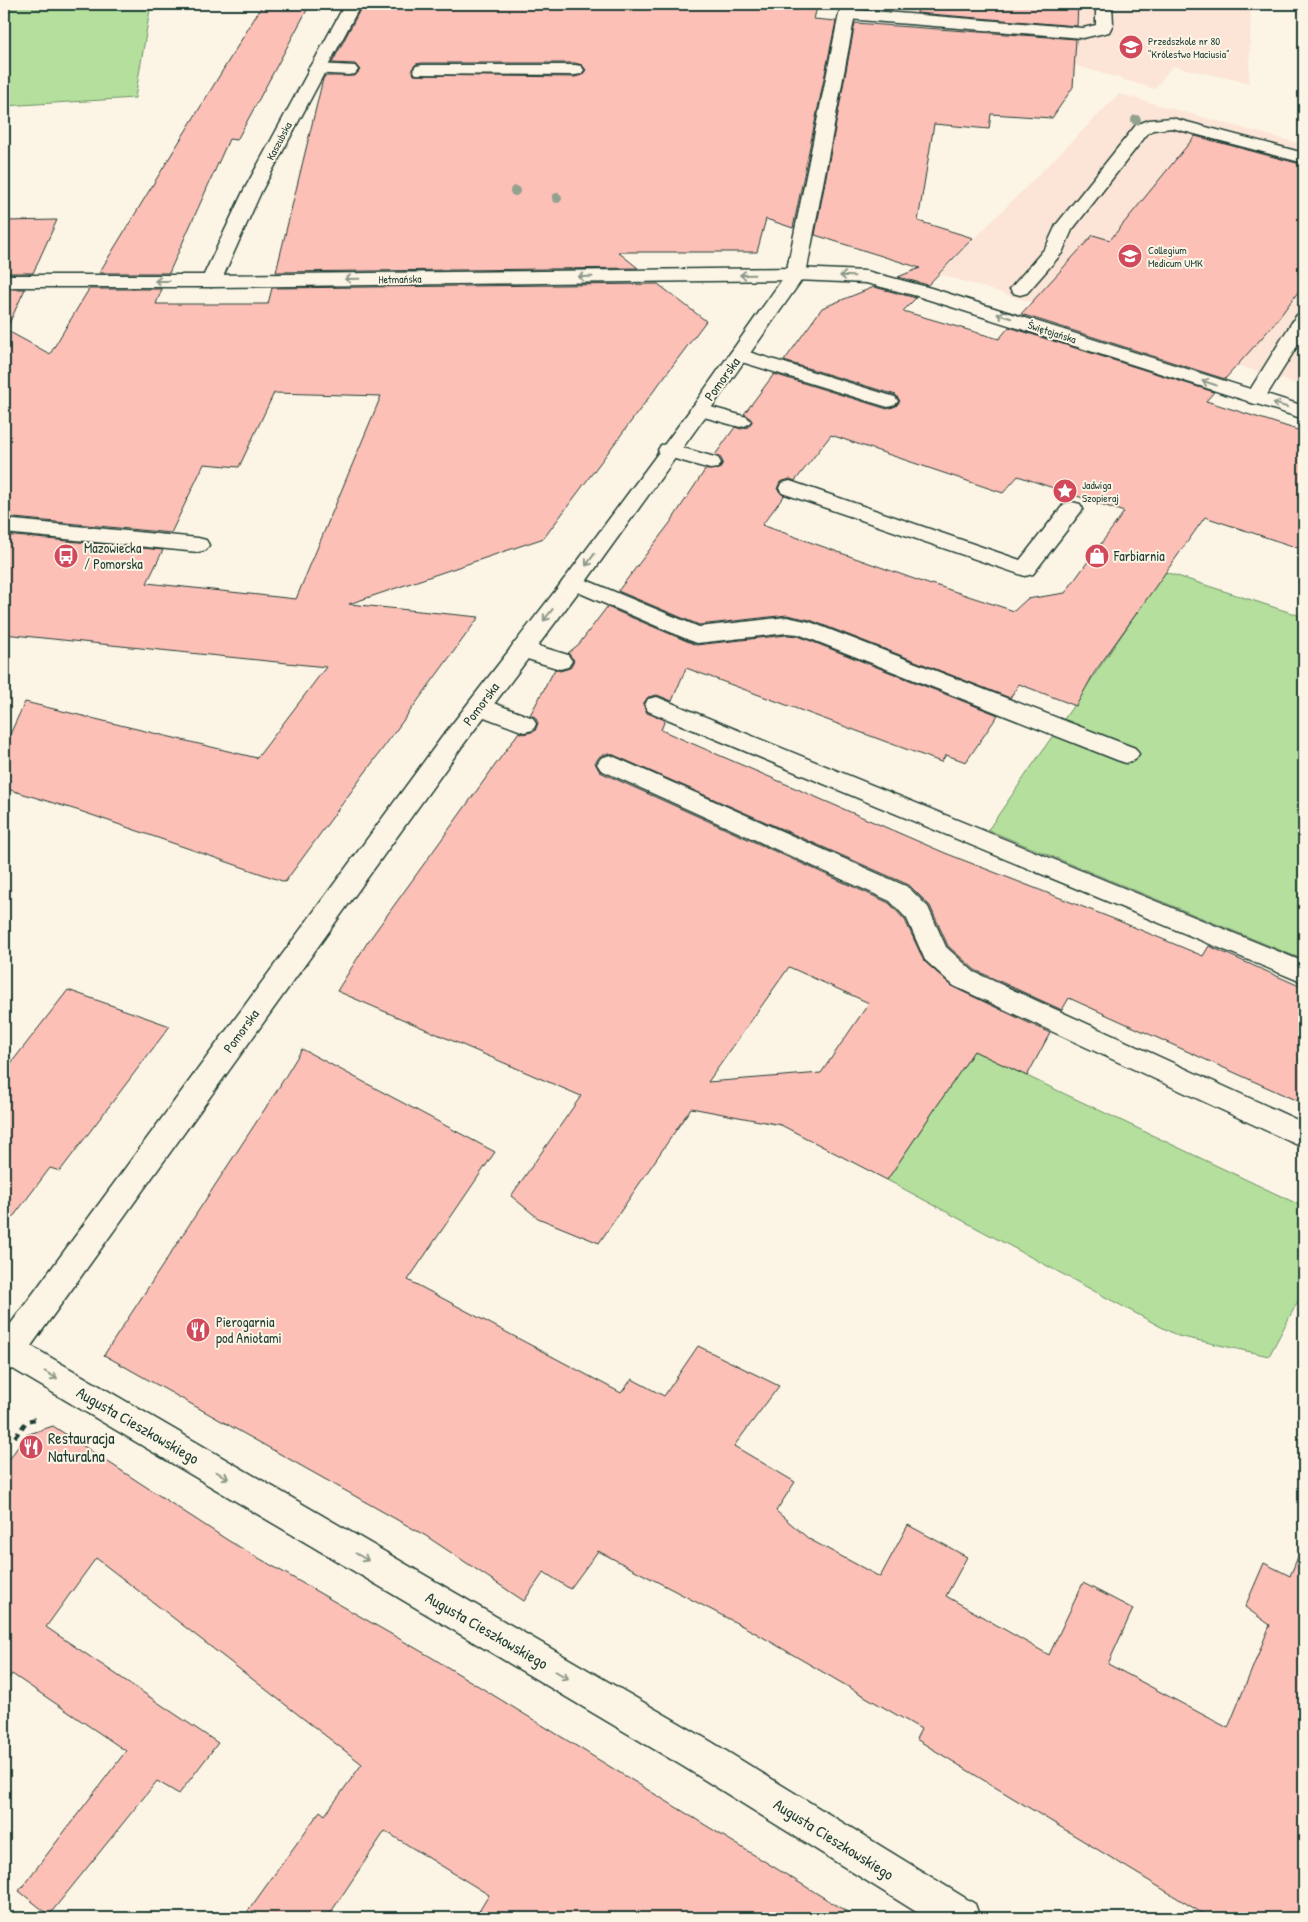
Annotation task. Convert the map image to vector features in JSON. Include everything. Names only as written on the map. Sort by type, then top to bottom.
[{"type":"street","name":"Kaszubska","points":[[211,281],[252,192],[317,69],[354,4]]},
{"type":"street","points":[[848,9],[1083,32],[1103,28],[1106,24],[1104,4]]},
{"type":"street","name":"Pomorska","points":[[6,1352],[446,751],[574,582],[700,410],[796,274],[848,9]]},
{"type":"street","points":[[317,69],[349,70]]},
{"type":"street","points":[[422,70],[575,70]]},
{"type":"street","points":[[1020,290],[1055,249],[1062,229],[1142,129],[1150,125],[1172,123],[1304,158]]},
{"type":"street","name":"Hetmańska","points":[[4,280],[211,281],[796,274]]},
{"type":"street","name":"Świętojańska","points":[[796,274],[866,277],[924,292],[1304,413]]},
{"type":"street","points":[[1255,398],[1304,319]]},
{"type":"street","points":[[739,355],[888,401]]},
{"type":"street","points":[[700,410],[740,421]]},
{"type":"street","points":[[669,450],[710,462]]},
{"type":"street","points":[[790,488],[1025,569],[1072,509]]},
{"type":"street","points":[[4,526],[198,545]]},
{"type":"street","points":[[574,582],[697,635],[787,625],[802,626],[1126,754]]},
{"type":"street","points":[[522,649],[560,661]]},
{"type":"street","points":[[657,705],[1304,973]]},
{"type":"street","points":[[480,706],[524,724]]},
{"type":"street","points":[[610,764],[899,894],[918,914],[935,952],[964,979],[1304,1136]]},
{"type":"street","name":"Augusta Cieszkowskiego","points":[[6,1352],[697,1754],[960,1918]]},
{"type":"shaded area","name":"Przedszkole nr 80 \"Królestwo Maciusia\"","points":[[885,4],[1251,4],[1249,83],[1172,66],[1155,89],[948,28],[881,22]]},
{"type":"shaded area","name":"Collegium Medicum UMK","points":[[1119,94],[1304,145],[1304,386],[939,274]]},
{"type":"green space","points":[[151,4],[135,98],[4,106],[4,5]]},
{"type":"green space","points":[[1165,572],[1304,617],[1304,960],[988,830]]},
{"type":"green space","points":[[974,1051],[1304,1207],[1304,1304],[1298,1301],[1269,1356],[1178,1336],[887,1180]]},
{"type":"building","points":[[363,4],[818,4],[814,19],[836,21],[793,228],[766,219],[757,252],[618,252],[638,268],[276,272],[323,79],[325,76],[355,76],[360,70],[355,64],[332,63]],"holes":[[[422,63],[575,63],[582,65],[586,70],[582,75],[575,77],[414,75],[412,69],[416,64]]]},
{"type":"building","points":[[918,4],[1078,4],[1077,26],[917,13]]},
{"type":"building","points":[[262,6],[308,8],[237,140],[229,139],[169,273],[99,273]]},
{"type":"building","points":[[855,23],[1076,39],[1073,87],[1052,118],[991,114],[989,129],[934,124],[918,221],[973,238],[928,285],[898,277],[920,268],[815,235]]},
{"type":"building","points":[[1195,136],[1304,165],[1304,284],[1275,323],[1225,379],[1021,314],[1093,235],[1110,240]]},
{"type":"building","points":[[57,220],[33,273],[4,273],[4,221]]},
{"type":"building","points":[[658,284],[706,321],[544,538],[349,604],[479,617],[285,882],[80,811],[4,788],[4,747],[25,702],[257,758],[326,667],[4,634],[4,535],[163,550],[147,583],[296,599],[381,396],[274,393],[239,467],[204,464],[171,533],[4,517],[4,289],[25,289],[6,330],[50,354],[89,289],[162,289],[156,304],[268,304],[272,288]]},
{"type":"building","points":[[874,287],[916,298],[903,311],[999,339],[1009,327],[1214,392],[1206,401],[1304,432],[1304,550],[1205,517],[1094,673],[1076,706],[1019,684],[1010,698],[810,620],[787,615],[699,625],[618,591],[670,523],[705,470],[720,469],[723,462],[720,457],[715,455],[735,427],[741,429],[748,427],[752,422],[744,414],[774,374],[887,409],[896,406],[900,401],[896,395],[784,361],[822,308]],"holes":[[[831,435],[1003,493],[1018,476],[1124,512],[1065,593],[1027,599],[1014,611],[931,585],[762,525],[784,496],[777,489],[780,482],[790,479],[795,481]]]},
{"type":"building","points":[[607,607],[696,645],[787,635],[798,636],[998,715],[966,762],[946,755],[941,762],[686,668],[672,701],[657,695],[648,697],[643,704],[647,713],[665,720],[661,730],[945,853],[1203,956],[1209,946],[1304,988],[1304,1104],[1069,998],[1062,1010],[975,970],[948,946],[930,906],[909,885],[609,753],[600,756],[595,763],[600,772],[889,903],[905,920],[924,961],[953,987],[1050,1033],[1027,1076],[974,1051],[887,1180],[781,1125],[691,1108],[599,1243],[538,1218],[511,1196],[581,1096],[337,991],[367,943],[519,732],[524,734],[535,731],[538,723],[535,717],[530,715],[555,669],[560,671],[570,668],[574,660],[568,653],[579,644]],"holes":[[[789,967],[869,1003],[821,1073],[708,1082]]]},
{"type":"building","points":[[68,990],[170,1026],[60,1171],[50,1168],[4,1229],[4,1072]]},
{"type":"building","points":[[302,1049],[495,1152],[408,1280],[621,1393],[632,1379],[664,1396],[698,1346],[779,1386],[734,1446],[795,1482],[776,1511],[809,1539],[880,1577],[908,1525],[967,1557],[946,1596],[1049,1655],[1083,1583],[1133,1609],[1108,1664],[1228,1728],[1270,1625],[1245,1607],[1264,1563],[1290,1576],[1304,1545],[1304,1918],[1210,1918],[916,1739],[921,1729],[752,1631],[598,1551],[570,1589],[544,1572],[524,1601],[426,1536],[104,1355],[276,1092]]},
{"type":"building","points":[[53,1426],[229,1541],[431,1657],[857,1918],[475,1918],[489,1895],[385,1831],[327,1918],[243,1918],[320,1811],[325,1815],[362,1764],[96,1558],[46,1627],[218,1743],[179,1794],[157,1781],[49,1915],[19,1891],[126,1751],[12,1674],[4,1685],[4,1467],[26,1435]]},
{"type":"place","name":"Przedszkole nr 80 \"Królestwo Maciusia\"","points":[[1131,47]]},
{"type":"place","name":"Collegium Medicum UMK","points":[[1130,256]]},
{"type":"place","name":"Jadwiga Szopieraj","points":[[1065,491]]},
{"type":"place","name":"Mazowiecka / Pomorska","points":[[66,556]]},
{"type":"place","name":"Farbiarnia","points":[[1097,556]]},
{"type":"place","name":"Pierogarnia pod Aniołami","points":[[198,1330]]},
{"type":"place","name":"Restauracja Naturalna","points":[[31,1447]]}]
